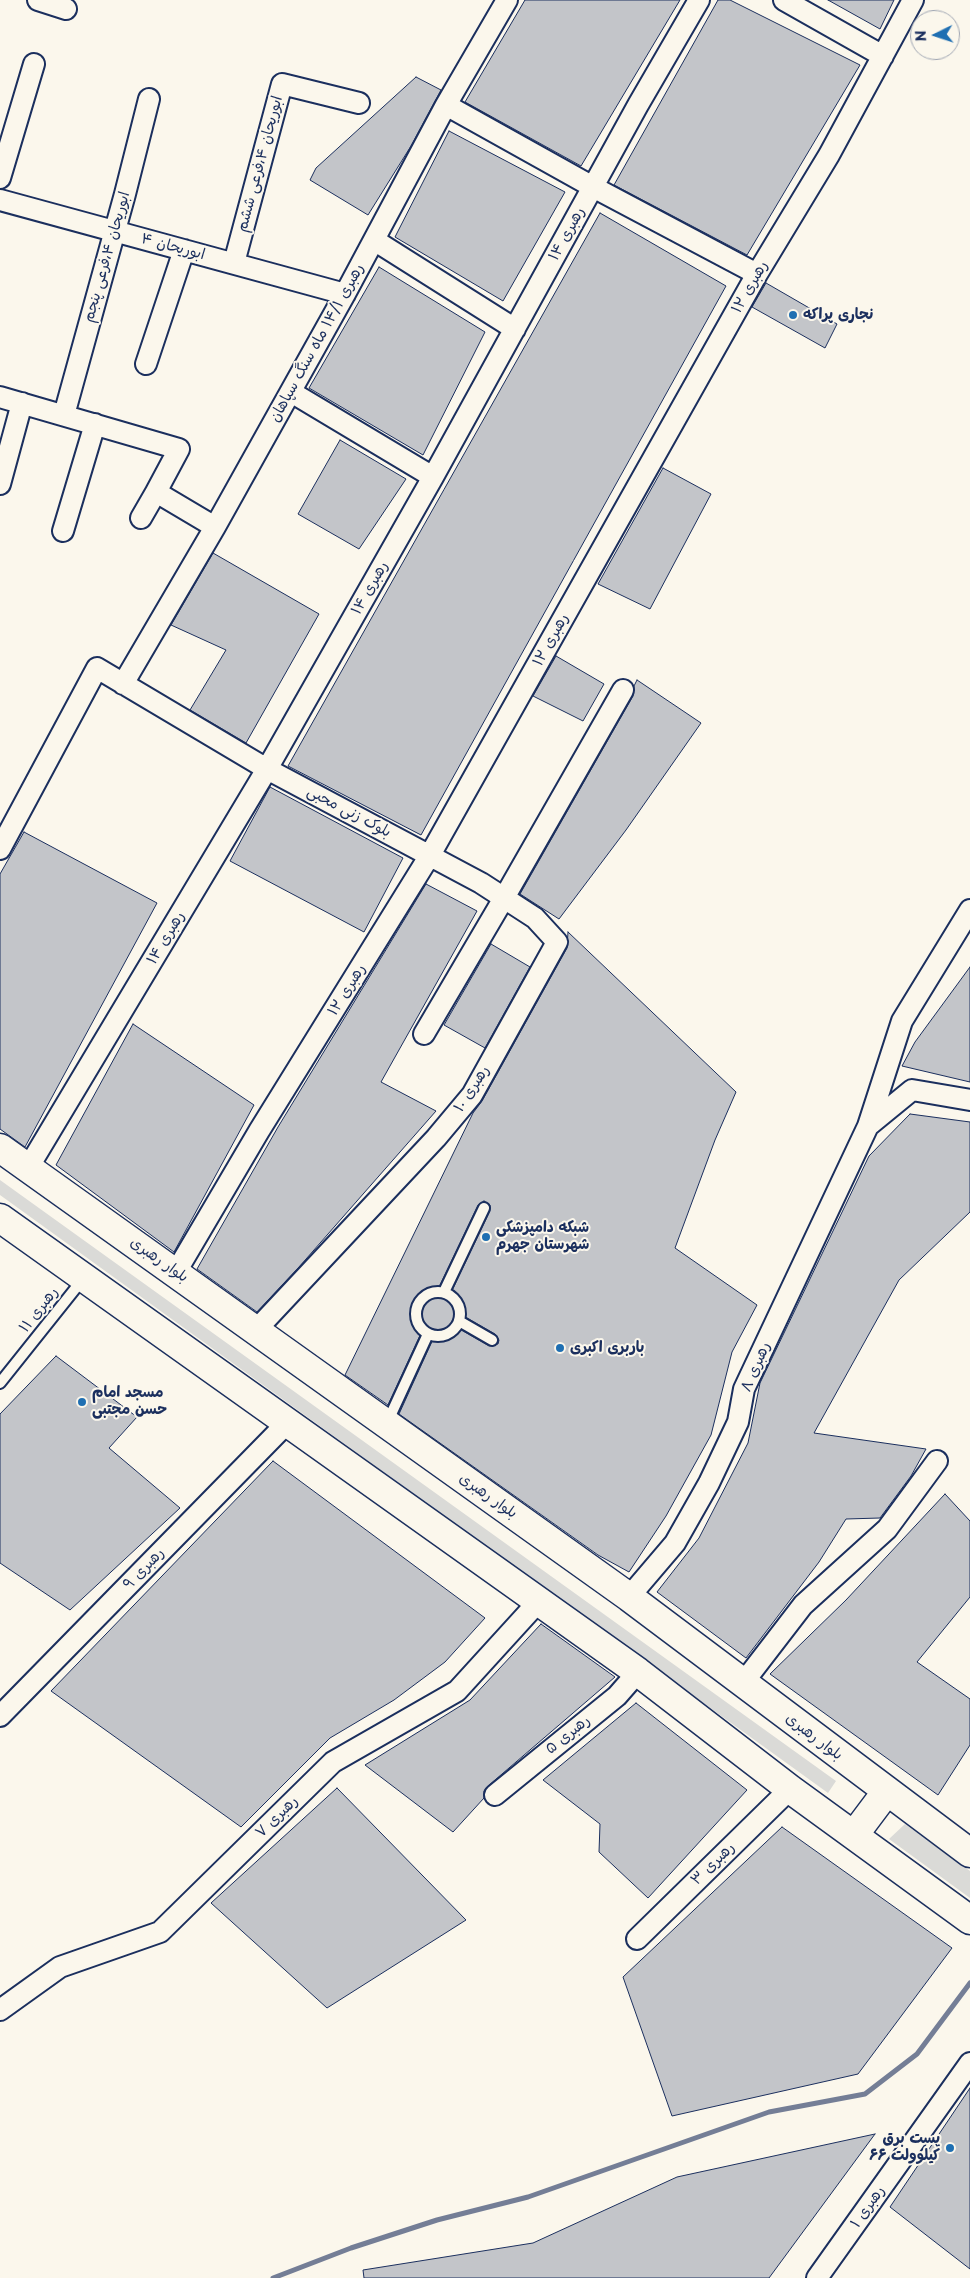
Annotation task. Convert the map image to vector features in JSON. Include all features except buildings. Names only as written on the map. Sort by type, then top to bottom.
[{"type":"main road","name":"بلوار رهبری","points":[[0,1148],[629,1597],[887,1791],[968,1845]]},
{"type":"main road","points":[[0,1218],[638,1672],[790,1788],[970,1920]]},
{"type":"main road","points":[[854,1835],[887,1791]]},
{"type":"street","points":[[38,0],[66,9]]},
{"type":"street","name":"رهبری ۱۴/۱ ماه سنگ سپاهان","points":[[123,684],[216,527],[345,294],[446,105],[506,0]]},
{"type":"street","name":"رهبری ۱۴","points":[[28,1168],[267,769],[433,476],[638,105],[699,0]]},
{"type":"street","points":[[784,0],[882,56]]},
{"type":"street","name":"رهبری ۱۲","points":[[176,1272],[259,1131],[430,855],[757,274],[829,155],[913,0]]},
{"type":"street","points":[[0,178],[34,64]]},
{"type":"street","name":"ابوریحان ۴،فرعی ششم","points":[[234,264],[282,84],[359,103]]},
{"type":"street","name":"ابوریحان ۴،فرعی پنجم","points":[[64,415],[125,194],[149,99]]},
{"type":"street","points":[[446,105],[593,187],[757,274]]},
{"type":"street","name":"ابوریحان ۴","points":[[0,200],[345,294]]},
{"type":"street","points":[[374,240],[515,329]]},
{"type":"street","points":[[146,364],[184,250]]},
{"type":"street","points":[[291,392],[433,476]]},
{"type":"street","points":[[0,397],[179,449],[141,518]]},
{"type":"street","points":[[0,484],[22,403]]},
{"type":"street","points":[[62,531],[95,424]]},
{"type":"street","points":[[156,492],[216,527]]},
{"type":"street","points":[[0,848],[97,668],[267,769]]},
{"type":"street","points":[[424,1034],[623,690]]},
{"type":"street","name":"بلوک زنی محبی","points":[[267,769],[430,855]]},
{"type":"street","name":"رهبری ۱۰","points":[[256,1330],[436,1138],[472,1095],[557,942],[535,918],[430,855]]},
{"type":"street","name":"رهبری ۸","points":[[629,1597],[675,1543],[709,1483],[738,1422],[744,1389],[868,1126],[902,1021],[970,910]]},
{"type":"street","points":[[868,1126],[912,1090],[970,1100]]},
{"type":"street","name":"رهبری ۹","points":[[0,1716],[288,1422]]},
{"type":"street","points":[[743,1683],[803,1605],[886,1529],[937,1462]]},
{"type":"street","name":"رهبری ۷","points":[[0,2010],[60,1967],[160,1932],[333,1762],[457,1691],[539,1601]]},
{"type":"street","name":"رهبری ۵","points":[[495,1795],[617,1696],[638,1672]]},
{"type":"street","name":"رهبری ۳","points":[[637,1939],[790,1788]]},
{"type":"street","name":"رهبری ۱","points":[[818,2278],[970,2063]]},
{"type":"lane","points":[[444,1292],[484,1208]]},
{"type":"lane","name":"رهبری ۱۱","points":[[0,1383],[83,1278]]},
{"type":"lane","points":[[431,1292],[444,1292],[452,1296],[457,1302],[460,1309],[459,1322],[449,1333],[435,1336],[428,1334],[418,1323],[416,1308],[424,1296],[431,1292]]},
{"type":"lane","points":[[459,1322],[492,1340]]},
{"type":"lane","points":[[387,1424],[428,1334]]},
{"type":"shaded area","points":[[0,1180],[836,1781],[828,1793],[0,1195]]},
{"type":"shaded area","points":[[905,1824],[970,1871],[970,1898],[889,1839]]},
{"type":"waterway","points":[[273,2278],[351,2248],[437,2220],[528,2197],[769,2112],[865,2094],[917,2054],[970,1983]]},
{"type":"place","name":"نجاری پراکه","points":[[793,315]]},
{"type":"place","name":"شبکه دامپزشکی شهرستان جهرم","points":[[486,1237]]},
{"type":"place","name":"باربری اکبری","points":[[560,1348]]},
{"type":"place","name":"مسجد امام حسن مجتبی","points":[[82,1402]]},
{"type":"place","name":"پست برق ۶۶ کیلوولت","points":[[950,2148]]}]
